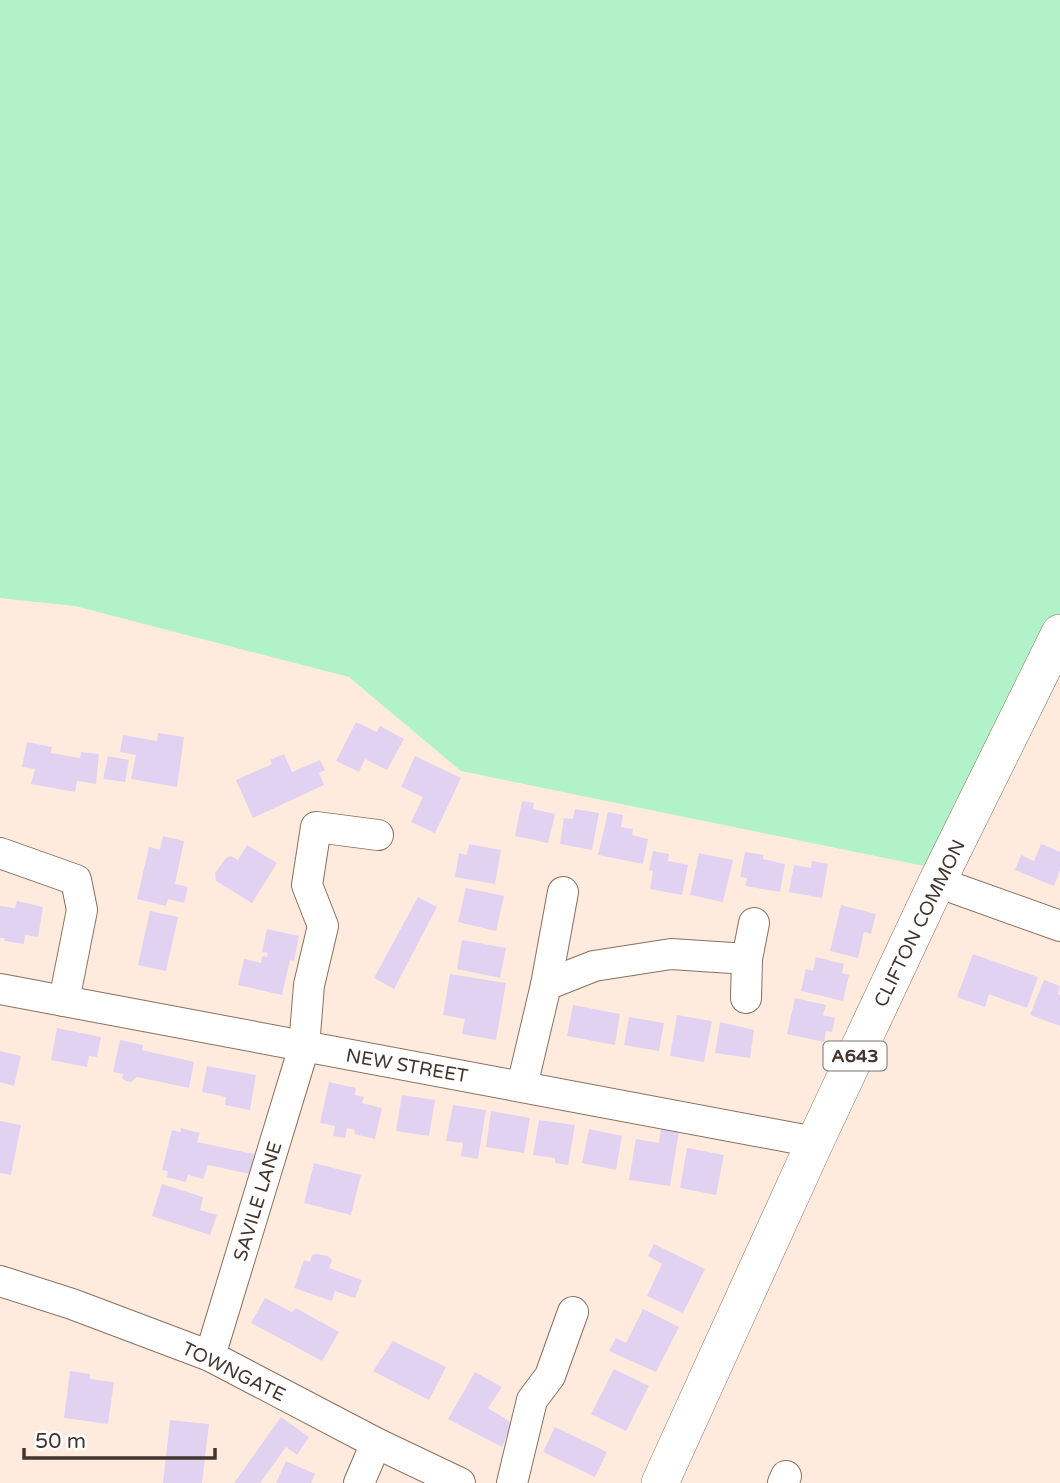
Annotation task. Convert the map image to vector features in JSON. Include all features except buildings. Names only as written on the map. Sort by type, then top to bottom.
[{"type":"main road","name":"CLIFTON COMMON","points":[[660,1483],[937,882],[1060,633]]},
{"type":"street","name":"SAVILE LANE","points":[[209,1356],[304,1047],[309,985],[323,926],[307,885],[316,827],[378,835]]},
{"type":"street","points":[[0,853],[76,880],[82,910],[64,1001]]},
{"type":"street","points":[[937,882],[1060,926]]},
{"type":"street","points":[[522,1086],[546,985],[563,892]]},
{"type":"street","points":[[746,998],[747,959],[754,923]]},
{"type":"street","points":[[546,985],[594,966],[671,954],[747,959]]},
{"type":"street","name":"NEW STREET","points":[[0,989],[815,1142]]},
{"type":"street","name":"TOWNGATE","points":[[0,1281],[72,1304],[209,1356],[376,1443],[460,1483]]},
{"type":"street","points":[[512,1483],[532,1400],[550,1376],[573,1312]]},
{"type":"street","points":[[359,1483],[376,1443]]},
{"type":"green space","points":[[0,0],[1060,0],[1060,633],[937,882],[924,866],[461,771],[349,677],[75,606],[0,598]]}]
